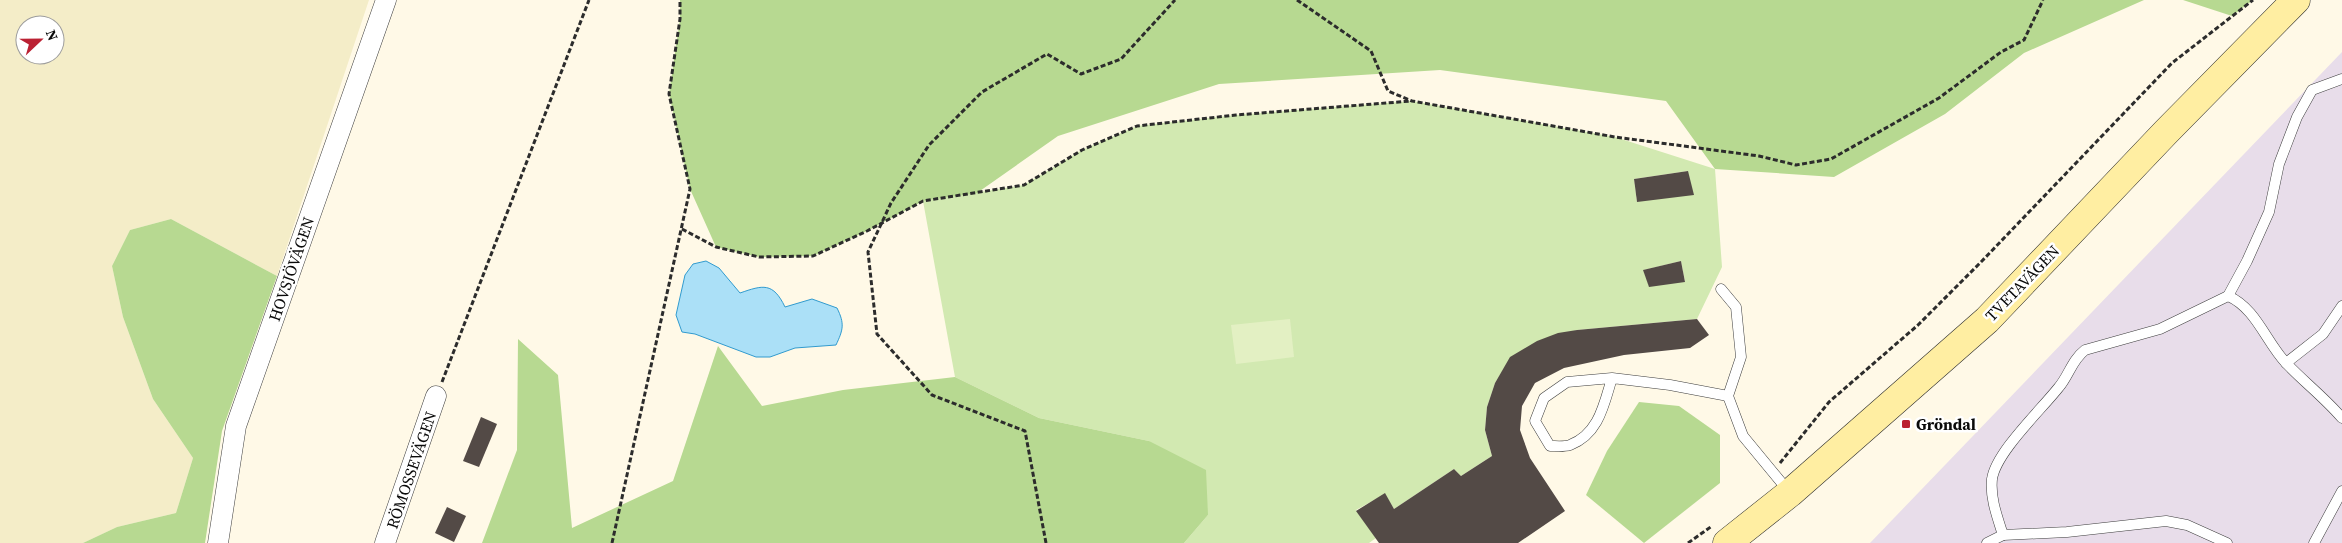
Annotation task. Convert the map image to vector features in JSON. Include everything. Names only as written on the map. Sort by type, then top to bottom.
[{"type":"main road","name":"TVETAVÄGEN","points":[[1723,532],[1790,493],[1987,320],[2166,132],[2296,0]]},
{"type":"street","name":"HOVSJÖVÄGEN","points":[[218,543],[236,426],[386,0]]},
{"type":"street","name":"RÖMOSSEVÄGEN","points":[[385,543],[436,396]]},
{"type":"lane","points":[[2002,535],[1993,500],[1992,480],[1994,468],[2002,455],[2061,385],[2078,355],[2085,350],[2160,329],[2228,296],[2248,261],[2269,212],[2279,164],[2297,117],[2312,90],[2342,78]]},
{"type":"lane","points":[[1721,289],[1736,307],[1741,357],[1728,396],[1743,436],[1790,493]]},
{"type":"lane","points":[[2228,296],[2247,308],[2286,363],[2342,418]]},
{"type":"lane","points":[[2286,363],[2323,334],[2342,306]]},
{"type":"lane","points":[[1612,378],[1599,422],[1586,434],[1569,445],[1550,446],[1535,421],[1544,398],[1567,382],[1612,378],[1670,385],[1728,396]]},
{"type":"lane","points":[[2314,543],[2342,491]]},
{"type":"lane","points":[[1987,543],[2002,535],[2067,532],[2166,521],[2187,525],[2227,543]]},
{"type":"path","points":[[436,396],[589,0]]},
{"type":"path","points":[[612,543],[690,189],[669,94],[680,19],[680,0]]},
{"type":"path","points":[[1046,543],[1025,431],[932,395],[877,334],[868,252],[891,203],[929,146],[982,92],[1046,54],[1082,74],[1121,58],[1175,0]]},
{"type":"path","points":[[1297,0],[1371,51],[1388,91],[1412,101],[1615,137],[1759,156],[1796,166],[1831,159],[1939,98],[2001,52],[2024,40],[2043,0]]},
{"type":"path","points":[[1772,472],[1829,402],[1932,311],[2172,63],[2253,0]]},
{"type":"path","points":[[682,229],[716,247],[759,257],[813,256],[882,224],[923,201],[1024,184],[1082,150],[1137,126],[1236,115],[1412,101]]},
{"type":"path","points":[[1688,543],[1723,532]]},
{"type":"shaded area","points":[[0,0],[369,0],[277,276],[171,219],[130,230],[112,266],[123,317],[153,399],[193,458],[176,513],[117,527],[83,543],[0,543]]},
{"type":"shaded area","points":[[2342,52],[2342,543],[1870,543]]},
{"type":"green space","points":[[680,0],[2144,0],[2024,53],[1945,114],[1834,177],[1715,169],[1666,101],[1440,70],[1219,84],[1058,136],[977,193],[923,201],[867,231],[813,256],[759,257],[716,247],[690,189],[669,94],[680,19]]},
{"type":"green space","points":[[2183,0],[2253,0],[2232,16]]},
{"type":"green space","points":[[1412,101],[1615,137],[1715,169],[1722,267],[1697,319],[1577,330],[1511,357],[1495,383],[1487,407],[1485,430],[1492,456],[1461,476],[1454,469],[1394,509],[1385,494],[1356,510],[1376,538],[1369,543],[1184,543],[1208,515],[1149,441],[1039,418],[955,377],[923,201],[1024,185],[1082,150],[1137,126],[1236,115]],"holes":[[[1688,171],[1637,202],[1634,179]],[[1681,261],[1685,281],[1649,286],[1644,270]]]},
{"type":"green space","points":[[171,219],[277,276],[222,431],[205,543],[83,543],[117,527],[176,513],[193,458],[153,399],[123,317],[112,266],[130,230]]},
{"type":"green space","points":[[1290,319],[1294,357],[1236,364],[1231,325]]},
{"type":"green space","points":[[518,339],[558,375],[572,528],[673,481],[718,346],[762,406],[843,390],[955,377],[1039,418],[1149,441],[1206,470],[1208,515],[1184,543],[482,543],[517,450]]},
{"type":"green space","points":[[1639,402],[1679,406],[1720,435],[1720,483],[1644,543],[1586,495],[1607,451]]},
{"type":"water","points":[[706,261],[719,268],[740,293],[761,287],[772,289],[785,307],[812,299],[837,308],[842,327],[836,345],[795,348],[770,357],[756,357],[695,334],[682,332],[676,315],[685,275],[693,264]]},
{"type":"building","points":[[1688,171],[1694,195],[1637,202],[1634,179]]},
{"type":"building","points":[[1681,261],[1685,282],[1649,287],[1643,270]]},
{"type":"building","points":[[1697,319],[1709,335],[1690,348],[1624,355],[1564,368],[1535,383],[1522,406],[1520,430],[1530,458],[1565,511],[1518,543],[1379,543],[1356,511],[1385,493],[1394,509],[1454,469],[1461,476],[1492,456],[1485,430],[1487,407],[1495,383],[1510,357],[1537,341],[1558,333],[1577,330]]},
{"type":"building","points":[[481,417],[497,424],[479,467],[463,461]]},
{"type":"building","points":[[447,507],[466,516],[454,542],[435,533]]},
{"type":"place","name":"Gröndal","points":[[1906,424]]}]
